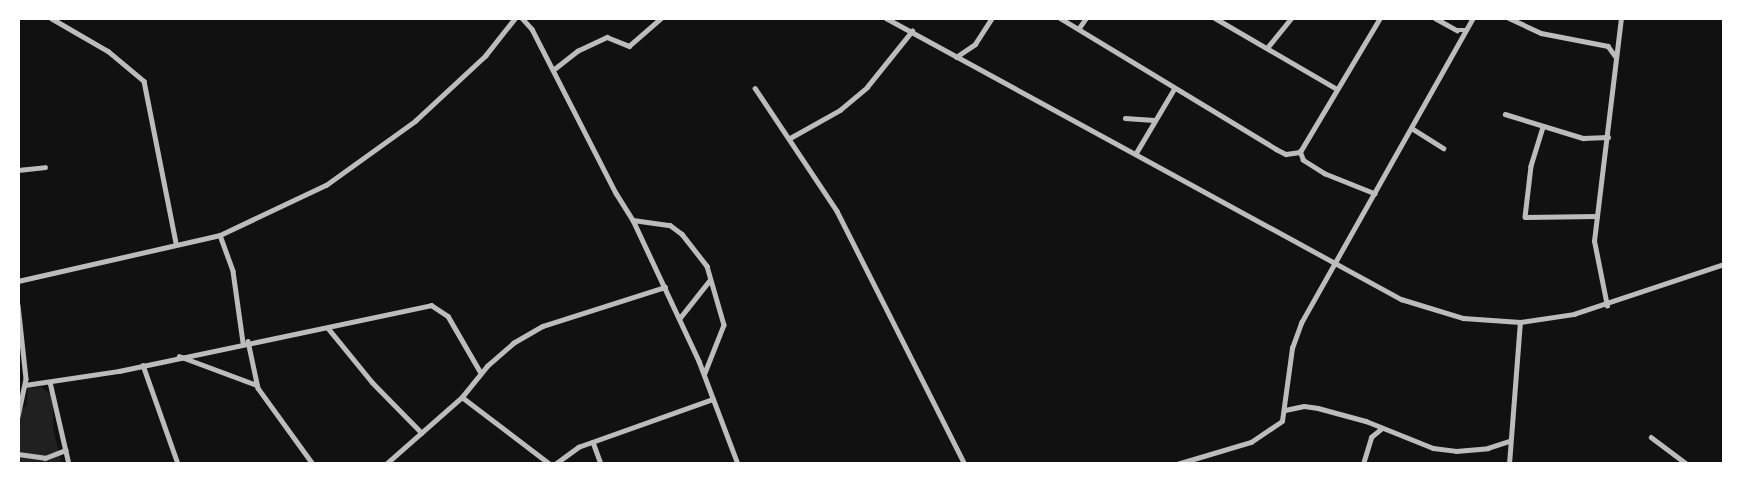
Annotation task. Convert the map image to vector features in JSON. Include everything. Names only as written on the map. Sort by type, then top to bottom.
[{"type":"street","points":[[51,18],[108,51],[144,81],[176,242]]},
{"type":"street","points":[[18,281],[176,242],[220,234],[326,185],[370,156],[485,56],[514,18]]},
{"type":"street","points":[[522,18],[553,70],[607,177],[633,220],[705,375],[738,464]]},
{"type":"street","points":[[553,70],[577,51],[607,37],[628,46],[661,18]]},
{"type":"street","points":[[886,18],[1401,299],[1462,318],[1520,322],[1606,306],[1724,264]]},
{"type":"street","points":[[901,27],[902,18]]},
{"type":"street","points":[[956,57],[975,44],[992,18]]},
{"type":"street","points":[[1060,18],[1276,149],[1286,154],[1300,152]]},
{"type":"street","points":[[1079,28],[1086,18]]},
{"type":"street","points":[[1215,18],[1337,88]]},
{"type":"street","points":[[1267,48],[1291,18]]},
{"type":"street","points":[[1300,152],[1380,18]]},
{"type":"street","points":[[1435,18],[1457,30],[1466,30]]},
{"type":"street","points":[[1177,464],[1251,442],[1276,426],[1285,410],[1296,334],[1413,129],[1473,18]]},
{"type":"street","points":[[1509,18],[1541,33],[1608,46],[1616,57]]},
{"type":"street","points":[[1606,306],[1595,261],[1597,216],[1621,18]]},
{"type":"street","points":[[790,138],[840,110],[867,87],[912,32]]},
{"type":"street","points":[[756,88],[837,211],[965,464]]},
{"type":"street","points":[[1136,153],[1174,89]]},
{"type":"street","points":[[1505,114],[1583,138],[1608,137]]},
{"type":"street","points":[[1125,118],[1154,120]]},
{"type":"street","points":[[1543,127],[1531,166],[1525,217],[1597,216]]},
{"type":"street","points":[[1413,129],[1444,148]]},
{"type":"street","points":[[1300,152],[1303,160],[1325,174],[1375,194]]},
{"type":"street","points":[[18,171],[45,167]]},
{"type":"street","points":[[633,220],[670,225],[682,234],[704,261],[723,332],[706,363],[705,375]]},
{"type":"street","points":[[220,234],[233,271],[245,341],[258,385],[269,406],[313,464]]},
{"type":"street","points":[[679,319],[709,280]]},
{"type":"street","points":[[386,464],[462,397],[481,373],[513,343],[543,326],[665,287]]},
{"type":"street","points":[[18,305],[25,385],[18,416]]},
{"type":"street","points":[[25,385],[143,365],[245,341],[328,328],[414,308],[436,306],[448,316],[481,373]]},
{"type":"street","points":[[1509,464],[1520,322]]},
{"type":"street","points":[[328,328],[372,382],[422,433]]},
{"type":"street","points":[[179,356],[258,385]]},
{"type":"street","points":[[143,365],[178,464]]},
{"type":"street","points":[[50,382],[69,464]]},
{"type":"street","points":[[462,397],[550,464]]},
{"type":"street","points":[[555,464],[578,447],[713,399]]},
{"type":"street","points":[[1285,410],[1304,406],[1318,408],[1382,428],[1433,448],[1456,451],[1488,448],[1510,441]]},
{"type":"street","points":[[1363,464],[1371,436],[1382,428]]},
{"type":"street","points":[[1651,437],[1687,464]]},
{"type":"street","points":[[593,442],[602,464]]},
{"type":"street","points":[[18,454],[45,458],[66,450]]},
{"type":"shaded area","points":[[41,387],[53,396],[53,429],[62,464],[18,464],[18,412],[27,405],[28,388]]}]
